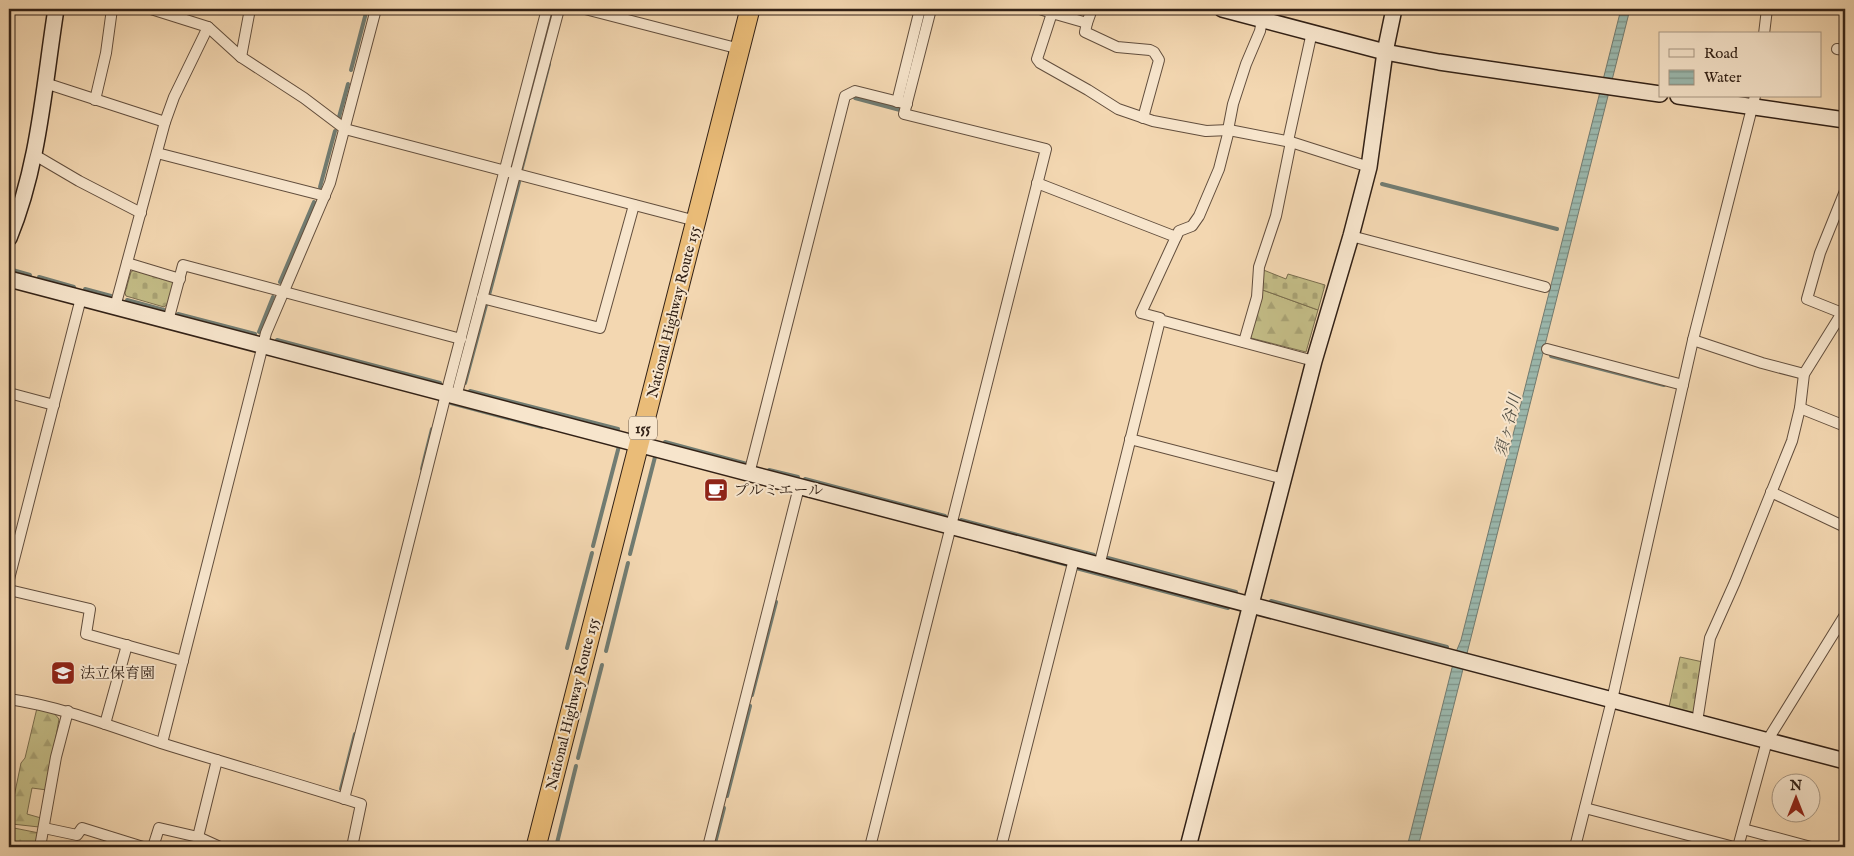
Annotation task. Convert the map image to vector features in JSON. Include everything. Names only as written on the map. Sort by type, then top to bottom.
[{"type":"highway","name":"National Highway Route 155","points":[[536,847],[750,9]]},
{"type":"street","points":[[9,238],[20,212],[34,154],[56,9]]},
{"type":"street","points":[[94,100],[106,53],[112,9]]},
{"type":"street","points":[[151,9],[208,27],[241,57],[304,98],[345,128],[696,222]]},
{"type":"street","points":[[241,57],[250,9]]},
{"type":"street","points":[[162,743],[266,333],[330,183],[376,9]]},
{"type":"street","points":[[344,798],[451,396],[482,298],[547,9]]},
{"type":"street","points":[[451,396],[461,339],[559,9]]},
{"type":"street","points":[[585,9],[740,49]]},
{"type":"street","points":[[870,847],[1046,149],[904,114],[902,103],[920,9]]},
{"type":"street","points":[[902,103],[931,9]]},
{"type":"street","points":[[1040,9],[1086,23]]},
{"type":"street","points":[[1092,9],[1086,23],[1085,32],[1117,47],[1150,50],[1154,52],[1159,60],[1143,118]]},
{"type":"street","points":[[1222,9],[1263,14],[1312,32],[1385,52],[1439,62],[1659,94]]},
{"type":"street","points":[[1188,847],[1314,360],[1351,236],[1368,167],[1385,52],[1394,9]]},
{"type":"street","points":[[1764,32],[1767,9]]},
{"type":"street","points":[[1052,12],[1037,59],[1118,109],[1143,118],[1206,131],[1229,130],[1290,142],[1368,167]]},
{"type":"street","points":[[1263,14],[1260,32],[1246,64],[1233,104],[1229,130],[1219,169],[1199,216],[1192,226],[1179,231],[1141,313],[1160,318],[1160,320],[1314,360]]},
{"type":"street","points":[[115,307],[165,122],[174,98],[208,27]]},
{"type":"street","points":[[1244,342],[1257,297],[1259,267],[1276,216],[1312,32]]},
{"type":"street","points":[[44,83],[165,122]]},
{"type":"street","points":[[749,474],[845,96],[855,91],[902,103]]},
{"type":"street","points":[[1703,98],[1754,102],[1845,120]]},
{"type":"street","points":[[1575,847],[1612,700],[1693,340],[1754,102]]},
{"type":"street","points":[[157,153],[325,196]]},
{"type":"street","points":[[34,154],[80,182],[141,214]]},
{"type":"street","points":[[1037,183],[1176,237]]},
{"type":"street","points":[[1697,722],[1710,638],[1735,582],[1792,441],[1800,408],[1804,374],[1844,312],[1807,299],[1829,226],[1842,212],[1845,191]]},
{"type":"street","points":[[482,298],[600,328],[634,205]]},
{"type":"street","points":[[1351,236],[1545,287]]},
{"type":"street","points":[[127,264],[180,278]]},
{"type":"street","points":[[168,321],[183,265],[461,339]]},
{"type":"street","points":[[9,279],[1845,761]]},
{"type":"street","points":[[9,580],[81,298]]},
{"type":"street","points":[[1099,566],[1160,320]]},
{"type":"street","points":[[1693,340],[1762,363],[1804,374]]},
{"type":"street","points":[[1547,349],[1683,384]]},
{"type":"street","points":[[9,393],[54,405]]},
{"type":"street","points":[[1800,408],[1845,426]]},
{"type":"street","points":[[1130,439],[1284,479]]},
{"type":"street","points":[[708,847],[799,487]]},
{"type":"street","points":[[1771,492],[1845,527]]},
{"type":"street","points":[[1002,847],[1074,559]]},
{"type":"street","points":[[9,590],[90,609],[86,634],[183,661]]},
{"type":"street","points":[[1738,847],[1767,741],[1845,615]]},
{"type":"street","points":[[105,724],[127,645]]},
{"type":"street","points":[[9,698],[42,704],[361,804],[352,847]]},
{"type":"street","points":[[40,847],[56,757],[68,712]]},
{"type":"street","points":[[198,837],[217,760]]},
{"type":"street","points":[[1585,808],[1734,847]]},
{"type":"street","points":[[44,828],[77,835],[82,828],[143,847]]},
{"type":"street","points":[[153,847],[159,828],[198,837],[220,847]]},
{"type":"street","points":[[1743,829],[1811,847]]},
{"type":"green space","points":[[1261,269],[1286,279],[1288,274],[1325,285],[1318,310],[1260,289]]},
{"type":"green space","points":[[134,270],[172,281],[174,284],[168,304],[164,307],[126,296],[125,293],[131,272]]},
{"type":"green space","points":[[1260,289],[1318,310],[1306,352],[1251,338],[1248,335]]},
{"type":"green space","points":[[1680,657],[1703,662],[1694,713],[1669,707]]},
{"type":"green space","points":[[37,708],[53,712],[59,719],[47,790],[32,788],[27,814],[41,818],[39,827],[12,824],[9,821],[21,763],[25,758]]},
{"type":"green space","points":[[9,827],[39,833],[37,847],[9,847]]},
{"type":"water","points":[[1621,9],[1630,9],[1418,847],[1407,847],[1456,652],[1461,640]]},
{"type":"waterway","points":[[351,70],[367,9]]},
{"type":"waterway","points":[[512,163],[553,9]]},
{"type":"waterway","points":[[916,45],[926,9]]},
{"type":"waterway","points":[[521,171],[549,64]]},
{"type":"waterway","points":[[339,117],[348,84]]},
{"type":"waterway","points":[[855,98],[900,110]]},
{"type":"waterway","points":[[320,187],[335,131]]},
{"type":"waterway","points":[[497,220],[508,179]]},
{"type":"waterway","points":[[489,295],[519,182]]},
{"type":"waterway","points":[[1382,184],[1557,229]]},
{"type":"waterway","points":[[280,282],[314,202]]},
{"type":"waterway","points":[[9,269],[30,275]]},
{"type":"waterway","points":[[39,277],[74,287]]},
{"type":"waterway","points":[[85,289],[111,296]]},
{"type":"waterway","points":[[259,332],[273,297]]},
{"type":"waterway","points":[[127,300],[164,310]]},
{"type":"waterway","points":[[465,383],[486,305]]},
{"type":"waterway","points":[[178,314],[255,334]]},
{"type":"waterway","points":[[277,340],[440,383]]},
{"type":"waterway","points":[[1551,356],[1664,385]]},
{"type":"waterway","points":[[470,391],[618,429]]},
{"type":"waterway","points":[[451,403],[542,427]]},
{"type":"waterway","points":[[422,469],[432,429]]},
{"type":"waterway","points":[[665,442],[747,464]]},
{"type":"waterway","points":[[593,546],[619,446],[614,445]]},
{"type":"waterway","points":[[630,554],[655,457]]},
{"type":"waterway","points":[[769,470],[798,477]]},
{"type":"waterway","points":[[805,479],[945,516]]},
{"type":"waterway","points":[[961,520],[1094,555]]},
{"type":"waterway","points":[[1020,552],[1068,565]]},
{"type":"waterway","points":[[567,648],[592,553]]},
{"type":"waterway","points":[[1104,557],[1236,592]]},
{"type":"waterway","points":[[606,651],[628,563]]},
{"type":"waterway","points":[[1076,568],[1228,608]]},
{"type":"waterway","points":[[1271,601],[1447,647]]},
{"type":"waterway","points":[[752,695],[776,602]]},
{"type":"waterway","points":[[578,758],[602,665]]},
{"type":"waterway","points":[[727,796],[750,706]]},
{"type":"waterway","points":[[341,789],[355,734]]},
{"type":"waterway","points":[[556,847],[576,766]]},
{"type":"waterway","points":[[714,847],[724,808]]},
{"type":"place","name":"プルミエール","points":[[716,490]]},
{"type":"place","name":"法立保育園","points":[[63,673]]},
{"type":"water label","name":"須ヶ谷川","points":[[1507,425]]}]
